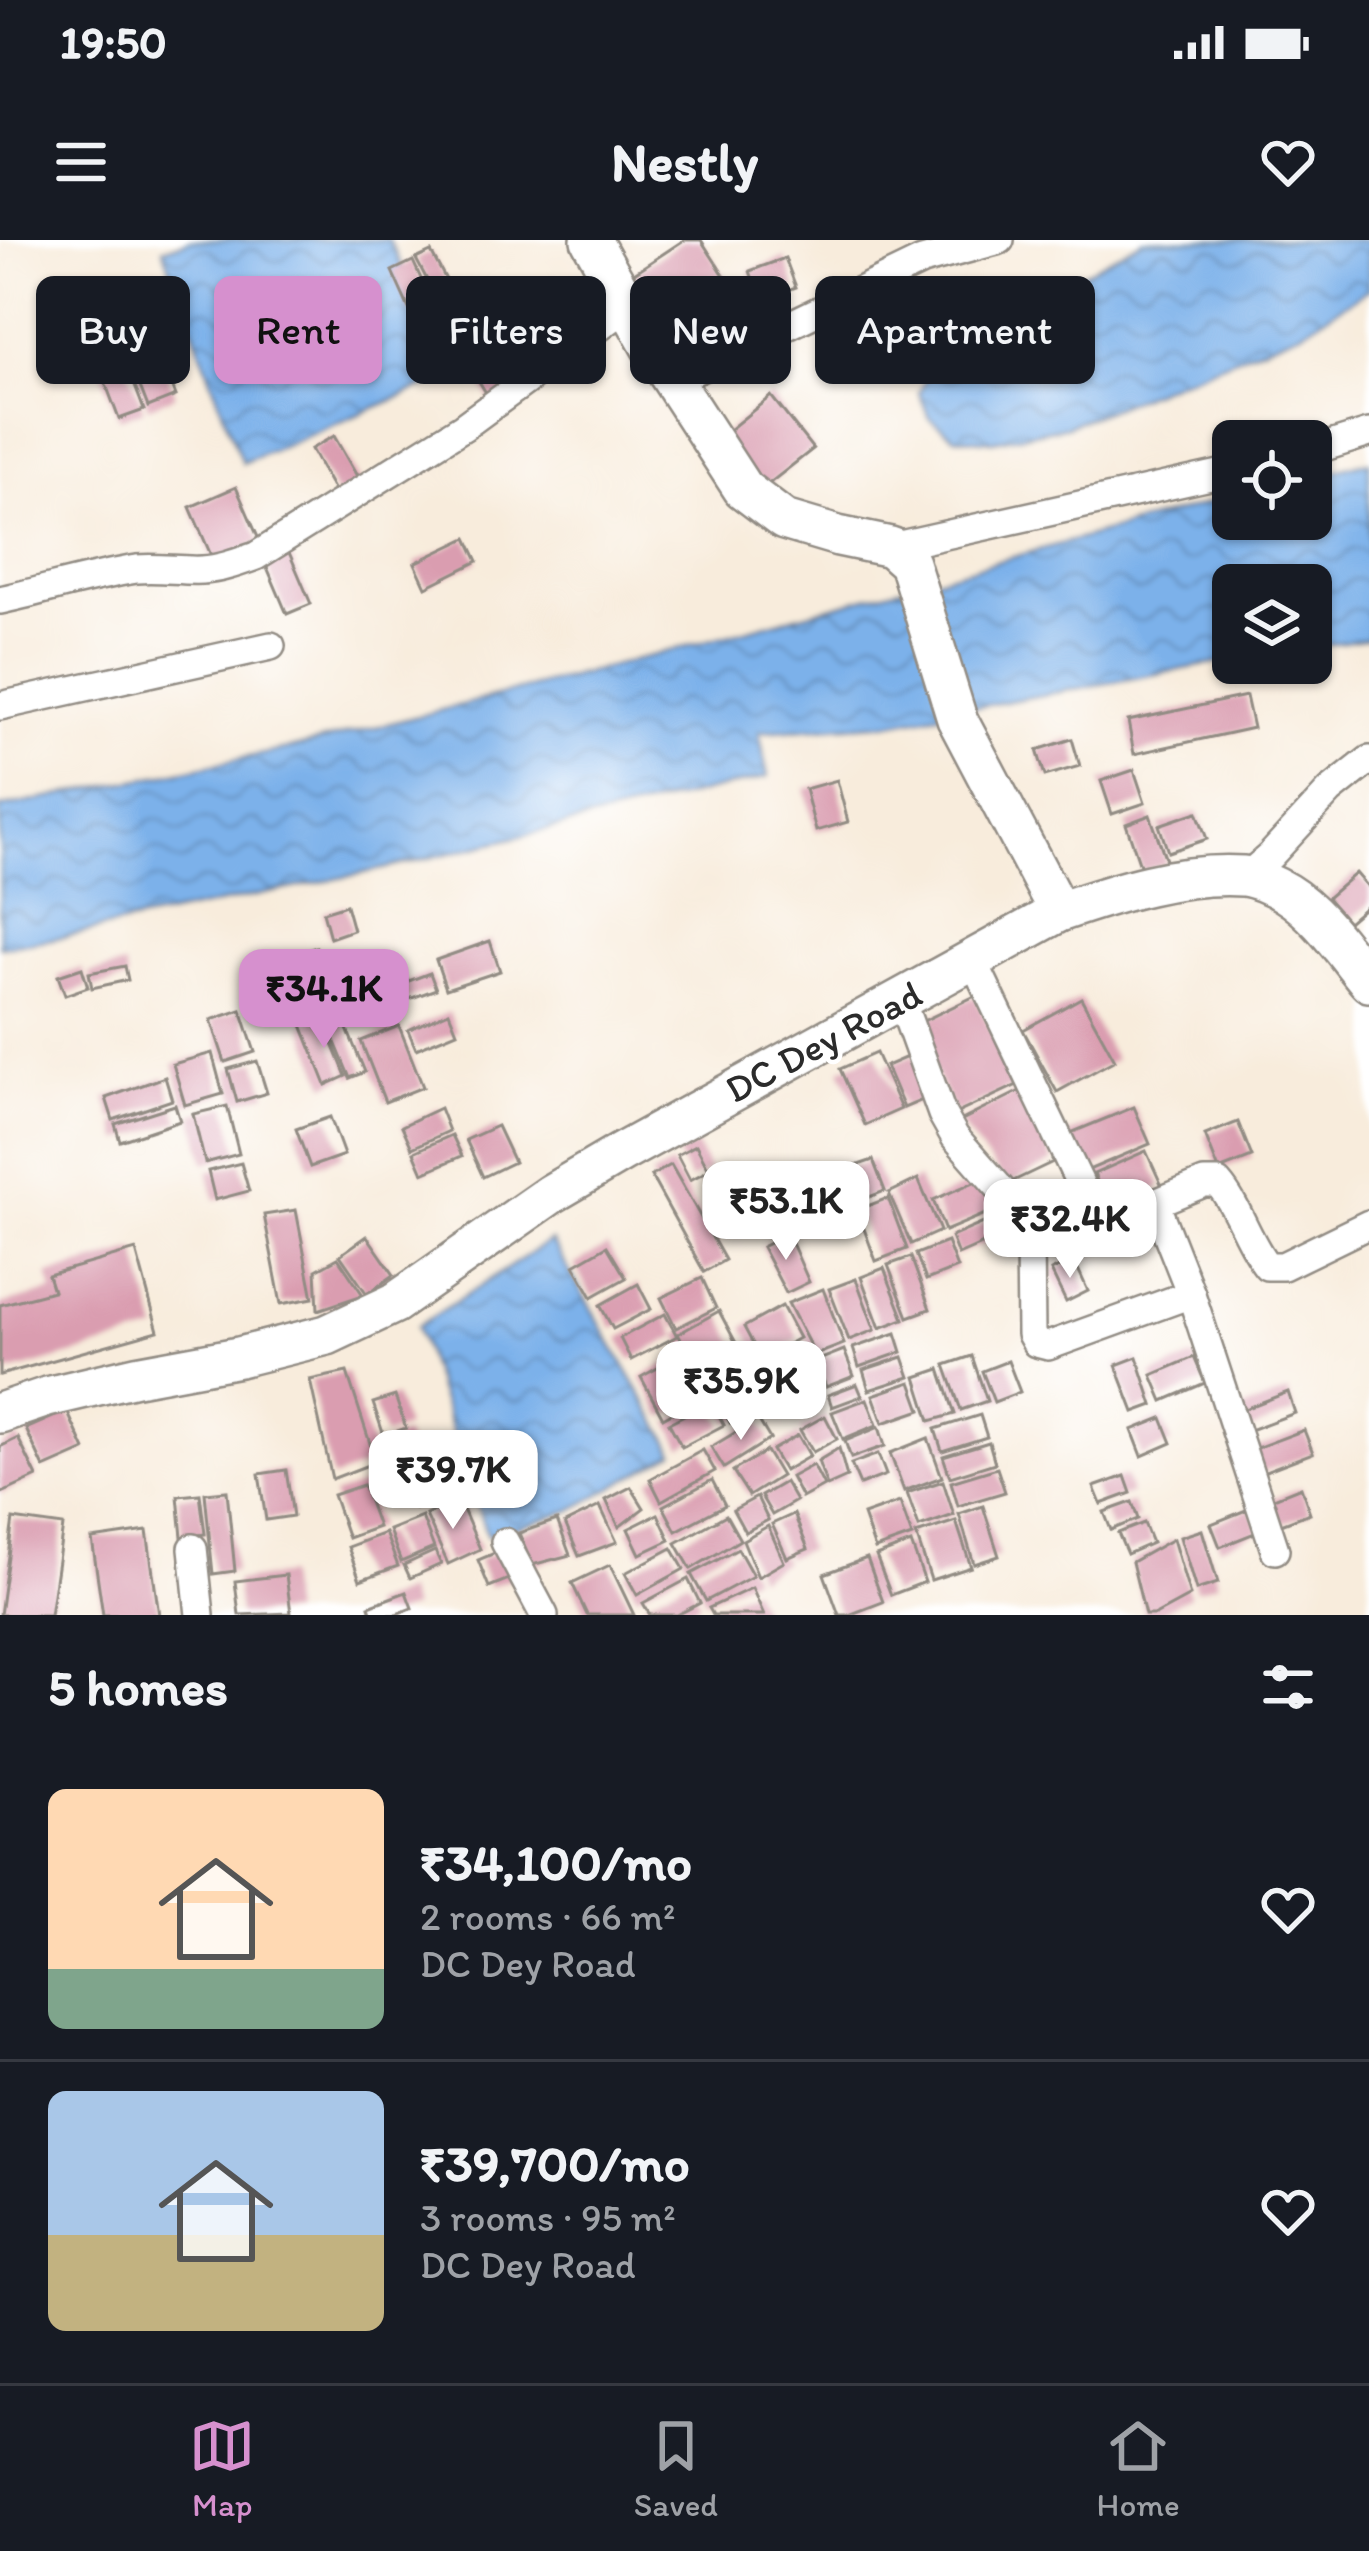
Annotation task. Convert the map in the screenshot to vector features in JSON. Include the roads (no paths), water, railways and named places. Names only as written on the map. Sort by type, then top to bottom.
[{"type":"street","points":[[591,240],[630,309]]},
{"type":"street","points":[[791,324],[922,260],[1000,240]]},
{"type":"street","points":[[0,600],[138,569],[201,570],[256,556],[463,427],[628,306]]},
{"type":"street","points":[[675,384],[743,489],[784,520],[900,555],[1212,476]]},
{"type":"street","points":[[1332,444],[1369,433]]},
{"type":"street","points":[[900,555],[957,719],[1059,912]]},
{"type":"street","points":[[0,706],[271,646]]},
{"type":"street","points":[[1369,760],[1330,791],[1247,876],[1287,893],[1324,927],[1369,982]]},
{"type":"street","name":"DC Dey Road","points":[[0,1413],[46,1397],[327,1335],[395,1303],[551,1194],[604,1163],[1059,912],[1172,880],[1247,876]]},
{"type":"street","points":[[973,960],[1098,1221],[1108,1222],[1204,1183],[1218,1183],[1267,1267],[1283,1266],[1369,1224]]},
{"type":"street","points":[[901,1000],[942,1114],[1021,1212],[1030,1239],[1030,1334],[1036,1343],[1048,1346],[1191,1294]]},
{"type":"street","points":[[1155,1203],[1191,1294],[1275,1550]]},
{"type":"street","points":[[506,1542],[544,1615]]},
{"type":"street","points":[[193,1548],[200,1615]]},
{"type":"water","points":[[190,240],[389,240],[406,276],[406,384],[431,384],[242,463],[190,322],[190,276],[173,276],[163,249]]},
{"type":"water","points":[[1143,240],[1369,240],[1369,289],[1304,330],[1067,426],[993,441],[955,437],[930,418],[919,393],[923,384],[1095,384],[1095,276],[1078,276]]},
{"type":"water","points":[[1369,461],[1369,638],[1332,644],[1332,564],[1212,564],[1212,664],[889,723],[759,732],[768,777],[387,868],[0,947],[0,808],[298,747],[1212,503],[1212,540],[1332,540],[1332,471]]},
{"type":"water","points":[[551,1240],[675,1452],[572,1510],[487,1536],[417,1327]]}]
